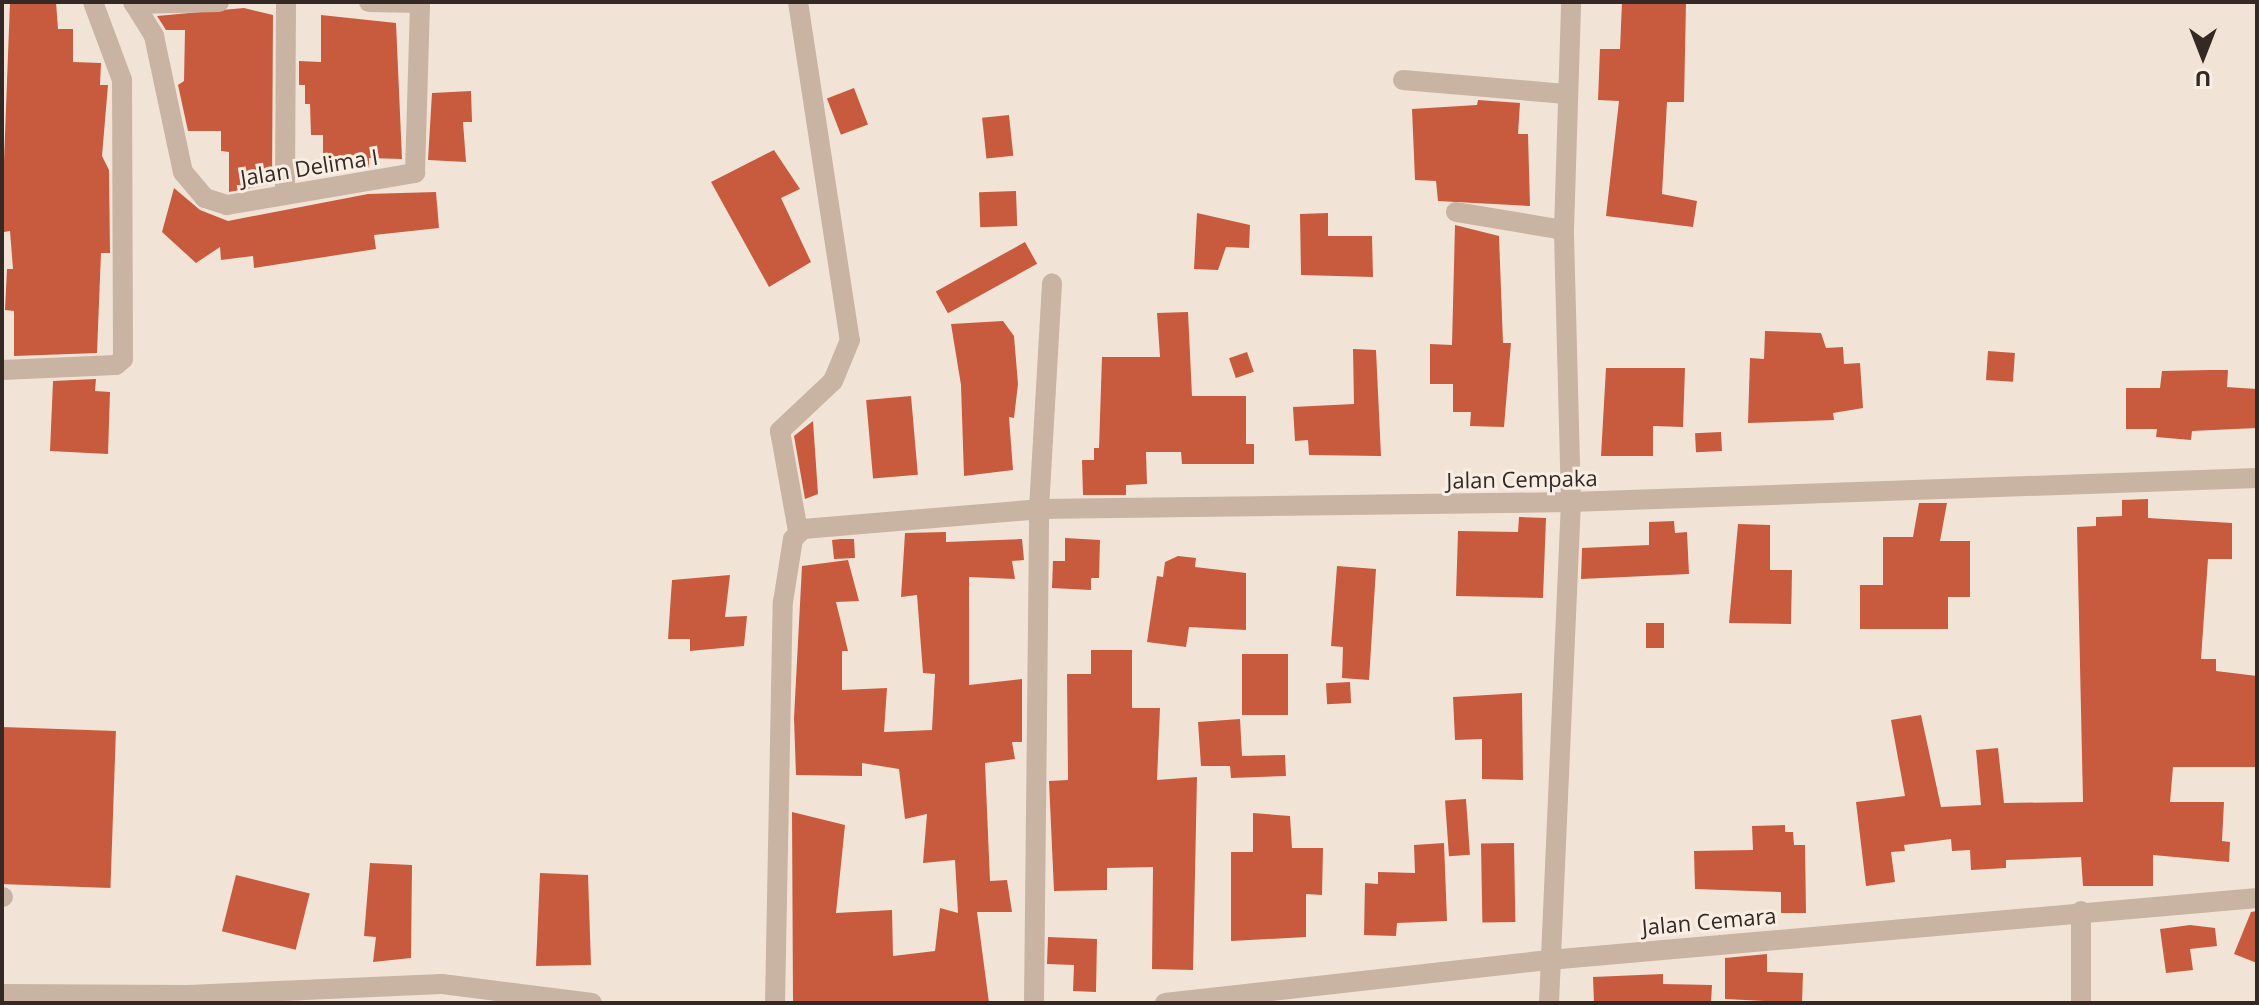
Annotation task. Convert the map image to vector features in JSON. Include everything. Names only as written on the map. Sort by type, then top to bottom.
[{"type":"street","points":[[2,370],[116,365],[123,359],[122,80],[93,2]]},
{"type":"street","points":[[134,3],[219,2]]},
{"type":"street","points":[[285,193],[286,2]]},
{"type":"street","points":[[369,2],[420,2]]},
{"type":"street","name":"Jalan Delima I","points":[[134,3],[154,36],[183,172],[191,184],[214,204],[415,173],[420,2]]},
{"type":"street","points":[[1549,1003],[1571,502],[1564,230],[1565,94],[1571,2]]},
{"type":"street","points":[[775,1003],[783,602],[796,535],[780,431],[833,381],[850,340],[800,12]]},
{"type":"street","points":[[1403,80],[1565,94]]},
{"type":"street","points":[[1456,212],[1564,230]]},
{"type":"street","points":[[1034,1003],[1039,509],[1052,283]]},
{"type":"street","name":"Jalan Cempaka","points":[[796,535],[1039,509],[1571,502],[2257,478]]},
{"type":"street","name":"Jalan Cemara","points":[[1165,1003],[1274,999],[1549,960],[2081,911],[2257,898]]},
{"type":"street","points":[[2081,911],[2081,1003]]},
{"type":"street","points":[[2,994],[97,999],[442,984],[592,1003]]},
{"type":"building","points":[[10,2],[56,2],[58,29],[73,29],[73,62],[101,63],[100,85],[108,85],[102,156],[109,170],[110,253],[101,253],[97,353],[14,356],[14,311],[5,310],[7,269],[13,269],[10,231],[4,232],[2,214]]},
{"type":"building","points":[[1622,2],[1686,2],[1684,102],[1667,102],[1662,194],[1697,201],[1693,227],[1606,216],[1619,101],[1598,100],[1600,49],[1620,49]]},
{"type":"building","points":[[244,8],[273,15],[272,184],[229,192],[229,152],[221,151],[221,131],[188,131],[178,85],[184,81],[185,30],[166,30],[157,16]]},
{"type":"building","points":[[321,15],[396,23],[402,159],[369,158],[369,168],[323,175],[323,135],[311,135],[310,104],[305,104],[305,85],[299,85],[299,61],[321,62]]},
{"type":"building","points":[[854,88],[868,124],[841,135],[827,98]]},
{"type":"building","points":[[471,91],[472,122],[463,122],[466,162],[428,160],[432,93]]},
{"type":"building","points":[[1478,100],[1520,103],[1518,134],[1528,134],[1530,206],[1438,201],[1436,181],[1415,180],[1412,109],[1477,105]]},
{"type":"building","points":[[1009,115],[1013,156],[986,159],[982,118]]},
{"type":"building","points":[[774,150],[800,189],[781,198],[811,262],[769,287],[711,182]]},
{"type":"building","points":[[174,188],[200,210],[228,221],[368,194],[436,192],[439,228],[374,235],[376,249],[254,268],[253,256],[221,260],[220,247],[196,263],[162,232]]},
{"type":"building","points":[[1016,191],[1017,226],[980,227],[979,192]]},
{"type":"building","points":[[1197,213],[1250,225],[1249,248],[1226,247],[1218,270],[1194,269]]},
{"type":"building","points":[[1328,213],[1328,236],[1372,236],[1373,277],[1301,275],[1300,214]]},
{"type":"building","points":[[1455,225],[1499,236],[1503,343],[1511,343],[1504,427],[1470,426],[1471,412],[1453,412],[1453,384],[1430,384],[1430,344],[1452,345]]},
{"type":"building","points":[[1025,242],[1037,264],[948,313],[936,291]]},
{"type":"building","points":[[1188,312],[1192,396],[1246,396],[1246,444],[1254,444],[1254,464],[1182,464],[1181,452],[1146,452],[1147,484],[1126,485],[1126,495],[1083,495],[1082,460],[1094,460],[1094,448],[1099,448],[1102,357],[1160,357],[1157,313]]},
{"type":"building","points":[[1003,321],[1014,336],[1018,384],[1014,418],[1009,417],[1013,470],[964,476],[961,385],[951,324]]},
{"type":"building","points":[[1765,331],[1821,333],[1826,348],[1843,347],[1844,364],[1860,363],[1863,408],[1833,413],[1834,420],[1748,423],[1750,358],[1764,359]]},
{"type":"building","points":[[1353,349],[1376,350],[1381,456],[1309,455],[1308,440],[1295,441],[1293,407],[1354,404]]},
{"type":"building","points":[[1988,351],[2015,353],[2013,382],[1986,380]]},
{"type":"building","points":[[1247,352],[1254,372],[1236,378],[1229,358]]},
{"type":"building","points":[[1606,368],[1685,368],[1683,427],[1653,426],[1653,456],[1601,456]]},
{"type":"building","points":[[2228,370],[2227,387],[2257,389],[2257,428],[2192,431],[2191,440],[2156,437],[2157,429],[2126,429],[2126,388],[2160,388],[2162,371]]},
{"type":"building","points":[[96,379],[95,391],[110,392],[108,454],[50,451],[53,381]]},
{"type":"building","points":[[911,396],[918,475],[873,479],[866,400]]},
{"type":"building","points":[[813,421],[818,494],[805,499],[794,436]]},
{"type":"building","points":[[1721,432],[1722,451],[1696,452],[1695,433]]},
{"type":"building","points":[[2148,499],[2148,518],[2232,523],[2232,559],[2208,559],[2201,659],[2216,659],[2216,671],[2257,676],[2257,767],[2173,767],[2170,802],[2224,802],[2222,841],[2230,842],[2229,862],[2153,855],[2153,886],[2083,886],[2081,857],[2006,860],[2006,868],[1971,870],[1970,850],[1952,851],[1951,839],[1904,845],[1905,851],[1891,852],[1895,882],[1866,886],[1856,802],[1905,796],[1891,720],[1921,715],[1941,807],[1981,805],[1976,750],[1998,748],[2004,803],[2083,802],[2077,527],[2096,526],[2096,517],[2122,516],[2122,500]]},
{"type":"building","points":[[1919,503],[1947,503],[1940,541],[1970,541],[1970,597],[1948,597],[1948,629],[1860,629],[1860,585],[1883,585],[1883,537],[1913,537]]},
{"type":"building","points":[[1519,517],[1546,518],[1543,598],[1456,596],[1458,531],[1518,532]]},
{"type":"building","points":[[1674,521],[1675,533],[1687,532],[1689,574],[1581,579],[1582,548],[1649,545],[1649,522]]},
{"type":"building","points":[[1738,524],[1770,525],[1770,570],[1792,570],[1791,624],[1729,623]]},
{"type":"building","points":[[946,532],[946,542],[1022,539],[1024,560],[1012,561],[1015,579],[969,577],[969,685],[1022,679],[1022,742],[1012,742],[1015,759],[985,763],[990,881],[1007,880],[1012,912],[977,912],[989,1003],[793,1003],[792,812],[845,825],[836,913],[892,910],[893,956],[935,951],[940,908],[958,913],[955,860],[923,863],[927,814],[905,819],[899,769],[862,763],[862,776],[796,775],[794,718],[802,566],[848,560],[859,601],[836,602],[848,651],[842,651],[842,690],[887,688],[884,732],[932,730],[935,674],[923,673],[917,595],[901,597],[905,533]]},
{"type":"building","points":[[1065,538],[1100,540],[1099,578],[1091,578],[1091,590],[1052,588],[1053,561],[1065,561]]},
{"type":"building","points":[[854,539],[855,558],[834,559],[832,540]]},
{"type":"building","points":[[1178,556],[1196,558],[1195,567],[1246,573],[1246,630],[1189,627],[1186,647],[1147,642],[1157,576],[1163,577],[1165,562]]},
{"type":"building","points":[[1337,566],[1376,569],[1369,680],[1342,678],[1343,647],[1331,646]]},
{"type":"building","points":[[730,575],[725,617],[747,616],[744,646],[690,651],[690,639],[668,639],[672,580]]},
{"type":"building","points":[[1646,623],[1664,623],[1664,648],[1646,648]]},
{"type":"building","points":[[1091,650],[1132,650],[1132,708],[1160,708],[1157,780],[1197,777],[1193,970],[1152,969],[1153,867],[1107,868],[1107,890],[1054,891],[1049,781],[1068,780],[1067,674],[1091,674]]},
{"type":"building","points":[[1242,654],[1288,654],[1288,715],[1242,715]]},
{"type":"building","points":[[1350,682],[1351,703],[1327,704],[1326,683]]},
{"type":"building","points":[[1522,693],[1523,780],[1482,779],[1482,739],[1455,740],[1453,697]]},
{"type":"building","points":[[1240,719],[1242,756],[1285,755],[1286,776],[1231,778],[1230,766],[1201,766],[1198,722]]},
{"type":"building","points":[[2,727],[116,731],[110,888],[2,884]]},
{"type":"building","points":[[1466,799],[1470,855],[1449,856],[1445,800]]},
{"type":"building","points":[[1253,813],[1290,816],[1292,848],[1323,848],[1322,895],[1306,894],[1306,937],[1231,941],[1231,852],[1253,852]]},
{"type":"building","points":[[1785,825],[1785,832],[1793,832],[1794,845],[1805,845],[1806,913],[1781,913],[1781,892],[1695,889],[1694,851],[1753,850],[1752,826]]},
{"type":"building","points":[[1444,843],[1447,921],[1397,923],[1396,936],[1364,935],[1365,883],[1378,884],[1378,872],[1415,873],[1414,845]]},
{"type":"building","points":[[1514,843],[1515,922],[1482,923],[1481,844]]},
{"type":"building","points":[[370,863],[412,865],[411,958],[373,962],[376,937],[364,936]]},
{"type":"building","points":[[540,873],[588,875],[591,965],[536,966]]},
{"type":"building","points":[[236,875],[310,893],[296,950],[222,931]]},
{"type":"building","points":[[2257,911],[2257,963],[2234,954],[2251,912]]},
{"type":"building","points":[[2190,925],[2215,928],[2217,946],[2190,949],[2193,970],[2166,973],[2160,929]]},
{"type":"building","points":[[1048,937],[1097,939],[1096,992],[1073,991],[1074,965],[1047,964]]},
{"type":"building","points":[[1767,954],[1767,972],[1803,973],[1802,1003],[1725,999],[1725,958]]},
{"type":"building","points":[[1663,974],[1663,984],[1712,985],[1711,1003],[1594,1003],[1593,977]]}]
